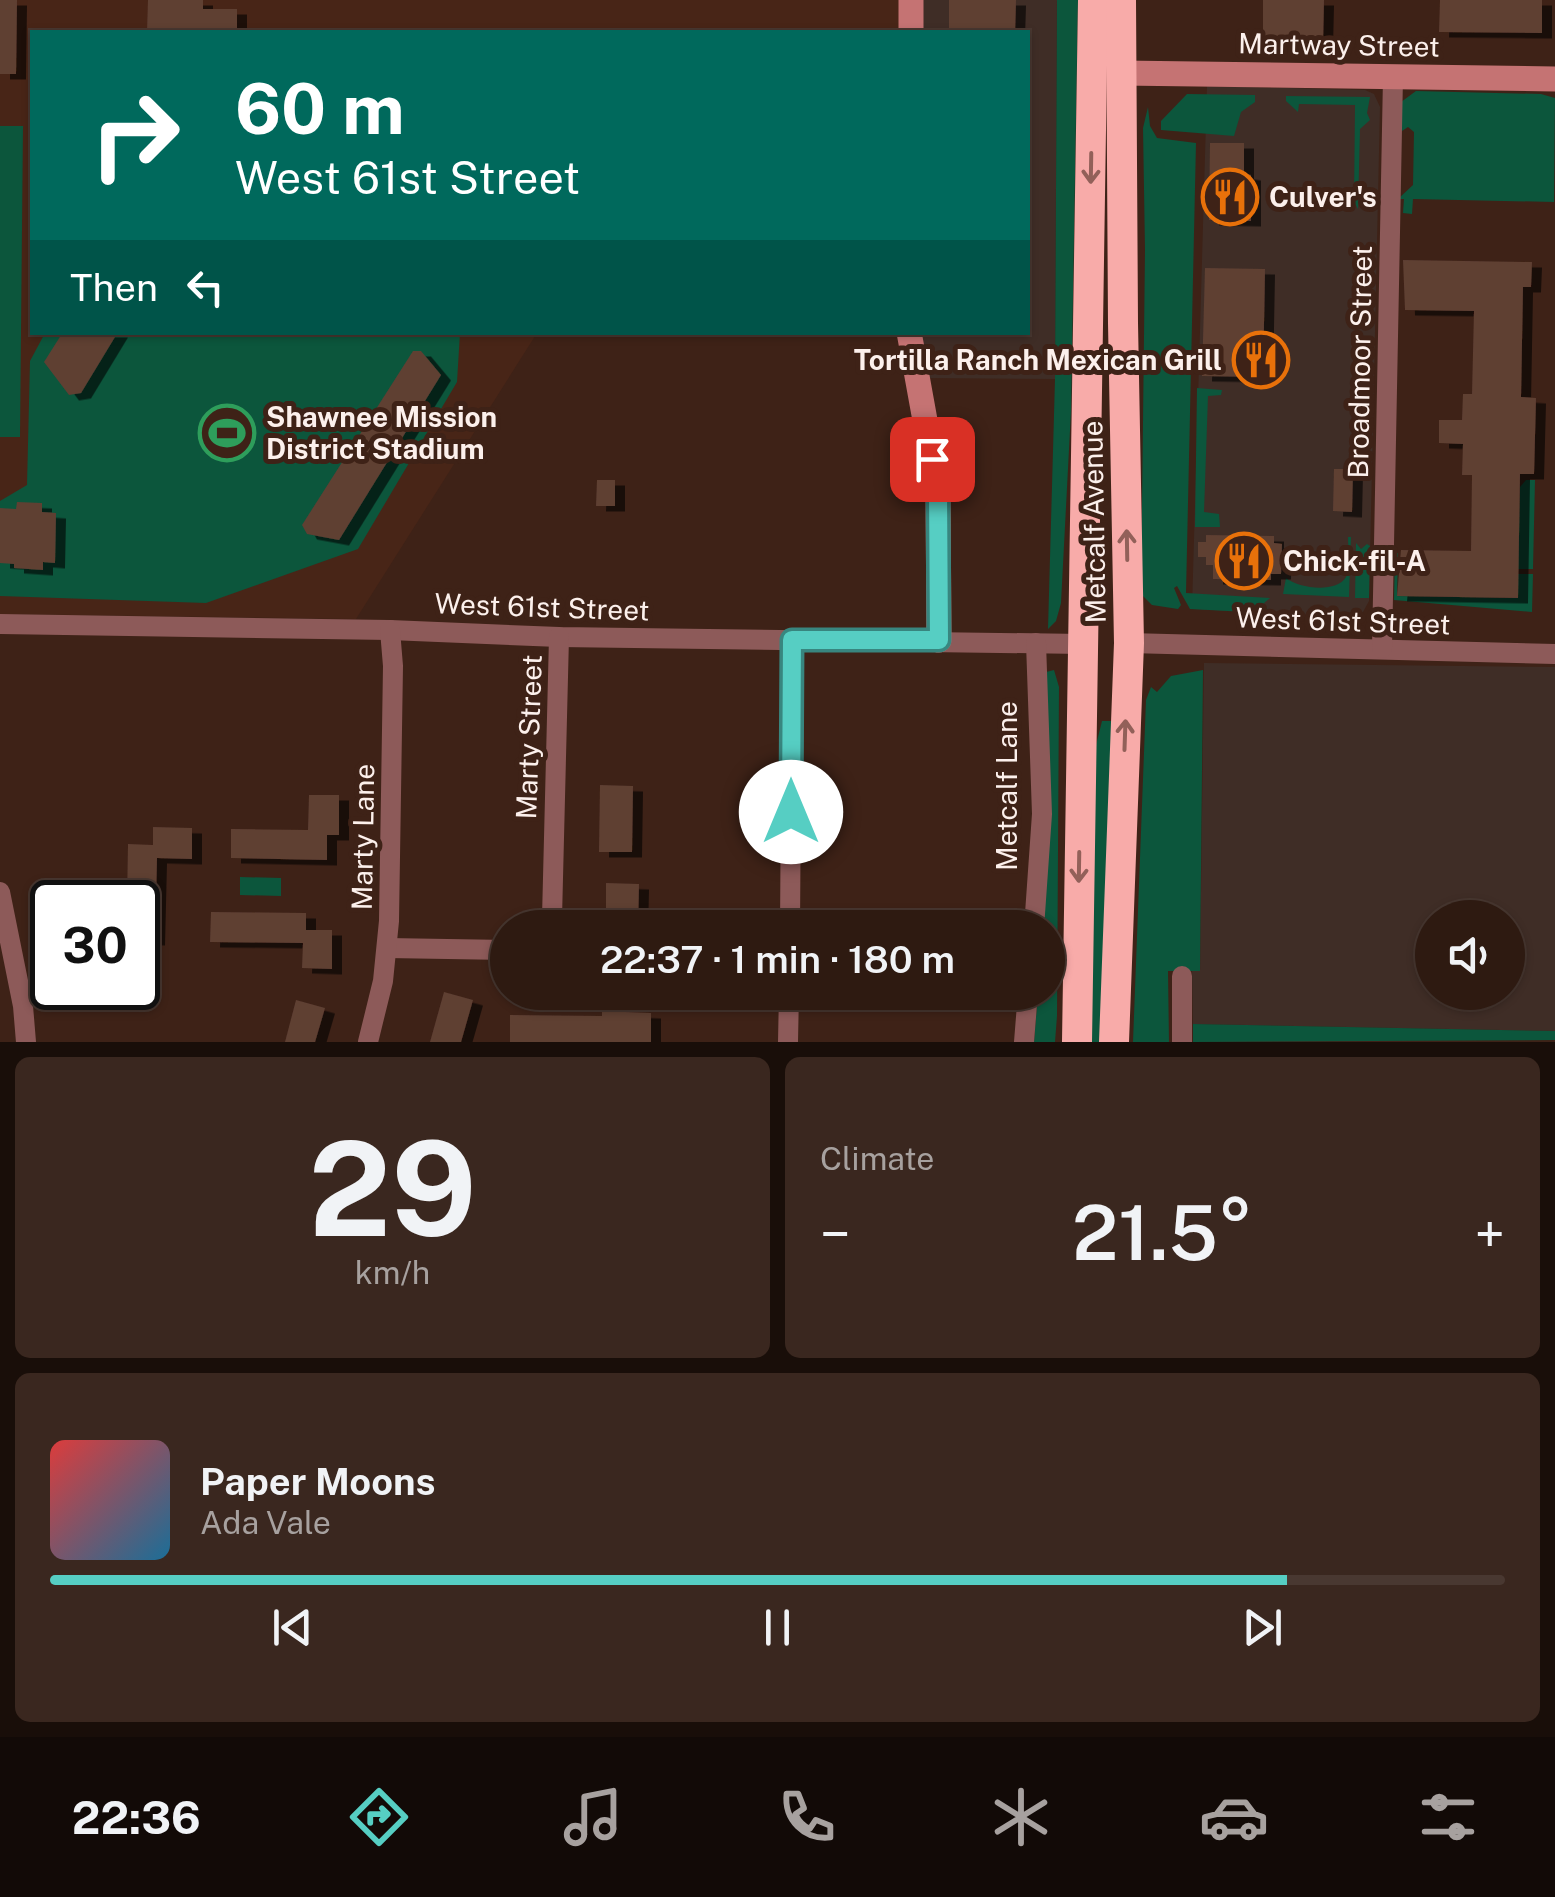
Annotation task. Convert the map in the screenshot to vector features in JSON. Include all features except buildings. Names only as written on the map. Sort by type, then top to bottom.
[{"type":"highway","name":"Metcalf Avenue","points":[[1077,1042],[1093,0]]},
{"type":"highway","name":"Metcalf Avenue","points":[[1114,1042],[1130,643],[1121,0]]},
{"type":"highway","points":[[1080,769],[1096,710],[1130,643],[1114,633],[1105,614],[1105,545],[1088,394]]},
{"type":"street","points":[[911,0],[911,30]]},
{"type":"street","name":"Martway Street","points":[[1121,73],[1555,79]]},
{"type":"street","name":"Broadmoor Street","points":[[1382,648],[1393,77]]},
{"type":"street","points":[[910,335],[938,492],[939,640]]},
{"type":"street","name":"West 61st Street","points":[[0,624],[1083,644]]},
{"type":"street","name":"Marty Lane","points":[[368,1042],[387,948],[393,666],[390,630]]},
{"type":"street","name":"Marty Street","points":[[552,910],[560,637]]},
{"type":"street","points":[[790,910],[792,640]]},
{"type":"street","name":"Metcalf Lane","points":[[1035,910],[1042,814],[1036,643]]},
{"type":"street","name":"West 61st Street","points":[[1130,643],[1555,654]]},
{"type":"street","points":[[0,892],[23,1006],[26,1042]]},
{"type":"street","points":[[387,948],[490,950]]},
{"type":"street","points":[[1182,976],[1182,1042]]},
{"type":"street","points":[[788,1042],[789,1010]]},
{"type":"street","points":[[1024,1042],[1027,1010]]},
{"type":"shaded area","name":"Shawnee Mission District Stadium","points":[[0,0],[900,0],[900,30],[30,30],[30,335],[536,335],[356,619],[0,614]]},
{"type":"shaded area","points":[[918,0],[1057,0],[1055,379],[924,378],[916,335],[1030,335],[1030,30],[918,30]]},
{"type":"shaded area","points":[[1207,86],[1365,90],[1374,94],[1380,107],[1369,601],[1363,612],[1353,617],[1192,609]]},
{"type":"shaded area","points":[[1204,663],[1555,667],[1555,1031],[1193,1024],[1192,971],[1200,970]]},
{"type":"green space","points":[[1057,0],[1078,0],[1071,411],[1061,603],[1056,621],[1048,629],[1055,379]]},
{"type":"green space","points":[[1416,91],[1541,94],[1555,98],[1554,202],[1413,199],[1412,214],[1403,213],[1404,199],[1398,199],[1413,185],[1414,132],[1408,127],[1402,131],[1401,102]]},
{"type":"green space","points":[[1187,94],[1255,95],[1255,102],[1241,112],[1234,136],[1161,130],[1161,121]]},
{"type":"green space","points":[[1286,96],[1370,97],[1370,120],[1360,129],[1358,209],[1354,202],[1355,105],[1299,104],[1298,112]]},
{"type":"green space","points":[[1148,107],[1150,126],[1157,138],[1196,143],[1186,593],[1270,598],[1264,603],[1268,610],[1265,613],[1190,609],[1177,586],[1174,588],[1181,605],[1178,609],[1152,605],[1141,594],[1143,128]]},
{"type":"green space","points":[[0,126],[23,126],[20,437],[0,437]]},
{"type":"green space","name":"Shawnee Mission District Stadium","points":[[44,335],[460,335],[457,382],[358,549],[206,603],[0,596],[0,501],[27,485],[30,361]]},
{"type":"green space","points":[[1197,388],[1222,390],[1221,395],[1208,396],[1204,512],[1219,514],[1220,527],[1195,527]]},
{"type":"green space","points":[[1526,480],[1535,480],[1533,569],[1518,569],[1520,487]]},
{"type":"green space","points":[[1348,537],[1349,597],[1283,594],[1286,578],[1317,588],[1341,582],[1348,568]]},
{"type":"green space","points":[[1356,543],[1361,549],[1370,546],[1369,598],[1355,598]]},
{"type":"green space","points":[[1395,553],[1397,596],[1517,598],[1518,574],[1533,574],[1532,612],[1394,600]]},
{"type":"green space","points":[[1054,670],[1059,687],[1058,910],[1043,910],[1046,672]]},
{"type":"green space","points":[[1203,670],[1200,971],[1168,971],[1169,1042],[1133,1042],[1146,700],[1151,687],[1157,692],[1171,676]]},
{"type":"green space","points":[[1102,721],[1112,721],[1102,1042],[1089,1042],[1095,749]]},
{"type":"green space","points":[[240,877],[281,878],[281,896],[240,895]]},
{"type":"green space","points":[[1037,1010],[1057,1010],[1055,1042],[1034,1042]]},
{"type":"green space","points":[[1193,1024],[1555,1031],[1555,1040],[1193,1042]]},
{"type":"place","name":"Culver's","points":[[1230,197]]},
{"type":"place","name":"Tortilla Ranch Mexican Grill","points":[[1261,360]]},
{"type":"place","name":"Shawnee Mission District Stadium","points":[[227,433]]},
{"type":"place","name":"Chick-fil-A","points":[[1244,561]]},
{"type":"route","points":[[791,812],[792,640],[939,640],[938,492],[932,459]]}]
